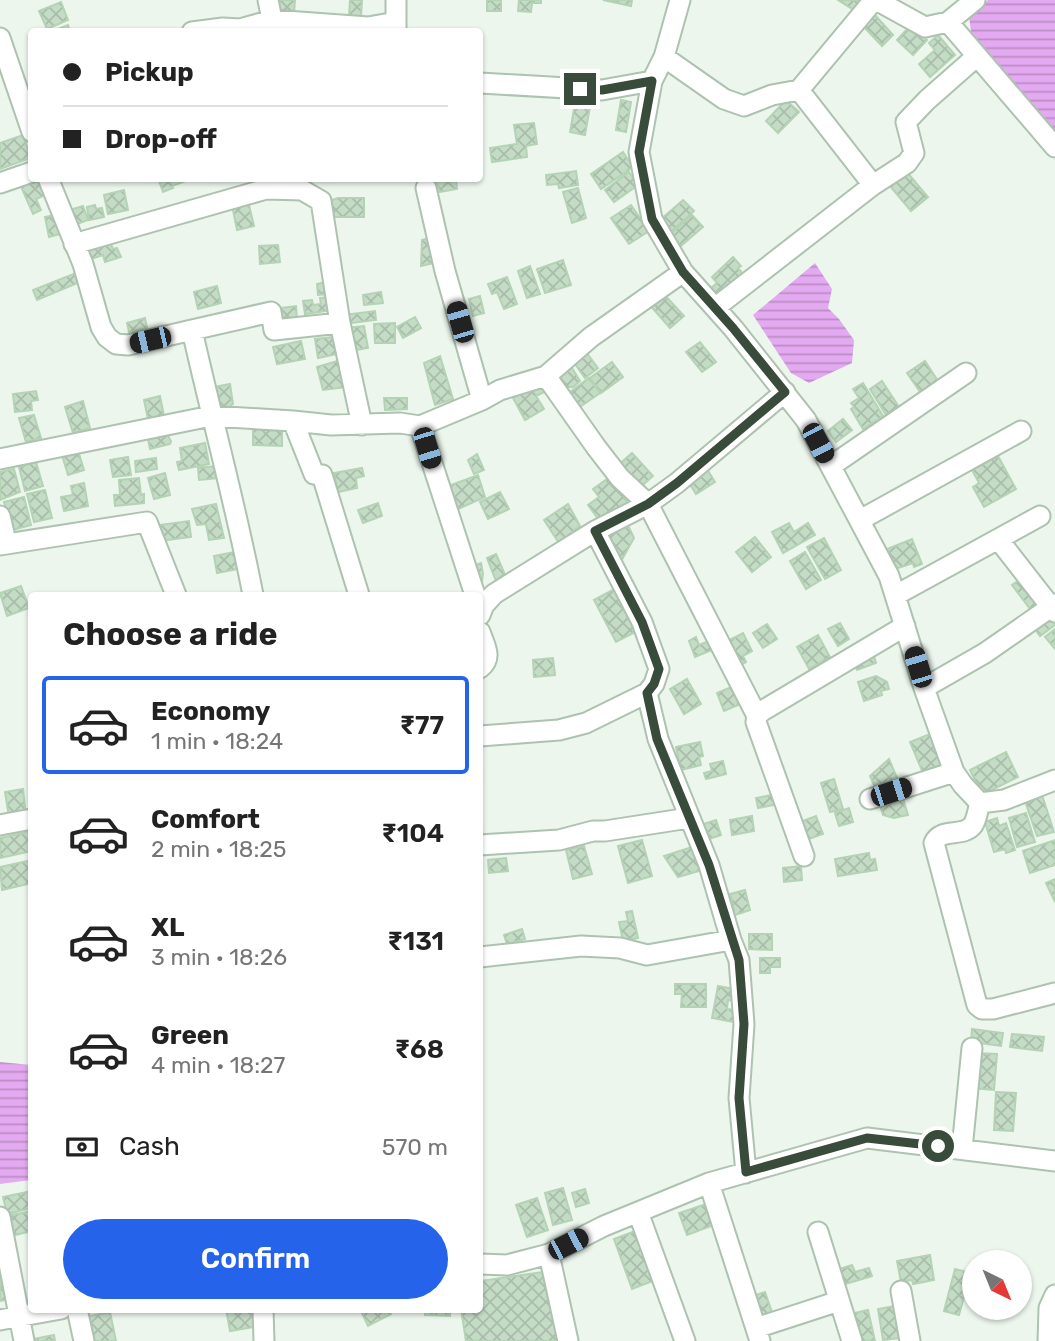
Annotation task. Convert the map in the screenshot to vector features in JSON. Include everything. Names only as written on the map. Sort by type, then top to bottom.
[{"type":"street","points":[[268,0],[272,20]]},
{"type":"street","points":[[246,28],[272,20],[396,27],[396,0]]},
{"type":"street","points":[[680,0],[664,57],[652,81],[639,152],[652,219],[683,272],[716,307],[806,420],[890,576],[924,688],[954,772],[980,803]]},
{"type":"street","points":[[664,57],[724,99],[744,106],[772,95],[799,90],[875,0],[925,27],[948,22],[975,0]]},
{"type":"street","points":[[948,22],[1055,147]]},
{"type":"street","points":[[0,38],[28,104]]},
{"type":"street","points":[[716,307],[873,185],[906,163],[914,153],[906,122],[977,55]]},
{"type":"street","points":[[483,83],[602,90],[652,81]]},
{"type":"street","points":[[799,90],[873,185]]},
{"type":"street","points":[[0,183],[28,173]]},
{"type":"street","points":[[50,182],[83,264],[101,327],[107,337],[116,344],[128,345],[271,312],[274,330],[340,323]]},
{"type":"street","points":[[426,188],[445,271],[482,400]]},
{"type":"street","points":[[74,244],[267,189],[302,190],[321,201],[340,323],[362,425]]},
{"type":"street","points":[[0,459],[211,416],[331,425],[400,423],[420,426],[500,390],[546,376],[591,337],[683,272]]},
{"type":"street","points":[[192,330],[252,592]]},
{"type":"street","points":[[831,466],[966,373]]},
{"type":"street","points":[[546,376],[620,478],[648,504],[757,716]]},
{"type":"street","points":[[483,607],[494,594],[595,531],[648,504],[785,392]]},
{"type":"street","points":[[293,421],[314,474],[323,475],[358,592]]},
{"type":"street","points":[[420,426],[472,592]]},
{"type":"street","points":[[860,520],[1021,431]]},
{"type":"street","points":[[0,516],[4,533],[0,538]]},
{"type":"street","points":[[896,595],[1041,516]]},
{"type":"street","points":[[0,545],[147,522],[175,592]]},
{"type":"street","points":[[483,736],[559,730],[586,723],[647,693],[654,684],[659,669],[642,622],[595,531]]},
{"type":"street","points":[[924,688],[985,653],[1054,608],[998,539]]},
{"type":"street","points":[[804,856],[765,750],[756,722],[757,716],[905,626]]},
{"type":"street","points":[[483,631],[488,653],[483,665]]},
{"type":"street","points":[[647,693],[657,739],[709,865],[739,960],[744,1024],[739,1098],[746,1172]]},
{"type":"street","points":[[870,799],[954,772]]},
{"type":"street","points":[[980,803],[1004,800],[1055,780]]},
{"type":"street","points":[[980,803],[971,827],[940,835],[934,843],[977,1005],[982,1009],[993,1009],[1055,993]]},
{"type":"street","points":[[483,845],[559,839],[593,831],[689,818]]},
{"type":"street","points":[[0,825],[28,820]]},
{"type":"street","points":[[483,957],[581,946],[620,948],[648,955],[731,940]]},
{"type":"street","points":[[962,1149],[972,1048]]},
{"type":"street","points":[[483,1264],[507,1265],[550,1254],[604,1226],[709,1183],[867,1138],[1055,1161]]},
{"type":"street","points":[[709,1183],[758,1335],[839,1301]]},
{"type":"street","points":[[638,1212],[685,1341]]},
{"type":"street","points":[[0,1216],[9,1318],[24,1341]]},
{"type":"street","points":[[818,1232],[852,1341]]},
{"type":"street","points":[[550,1254],[568,1341]]},
{"type":"street","points":[[901,1291],[910,1341]]},
{"type":"street","points":[[1048,1341],[1049,1308],[1055,1295]]},
{"type":"street","points":[[9,1318],[38,1313]]},
{"type":"street","points":[[78,1313],[84,1341]]},
{"type":"street","points":[[262,1313],[264,1341]]},
{"type":"shaded area","points":[[988,0],[1055,0],[1055,130],[971,32],[969,16]]},
{"type":"shaded area","points":[[815,263],[832,289],[828,308],[854,340],[852,363],[809,383],[791,373],[753,315]]},
{"type":"shaded area","points":[[0,1062],[28,1065],[28,1180],[0,1184]]},
{"type":"building","points":[[275,0],[295,0],[294,13],[275,12]]},
{"type":"building","points":[[350,0],[362,0],[361,17],[349,16]]},
{"type":"building","points":[[487,0],[501,0],[501,11],[487,11]]},
{"type":"building","points":[[519,0],[541,0],[541,3],[532,3],[531,12],[518,11]]},
{"type":"building","points":[[603,0],[632,0],[631,6]]},
{"type":"building","points":[[838,0],[860,0],[854,10]]},
{"type":"building","points":[[61,2],[68,20],[47,28],[39,11]]},
{"type":"building","points":[[875,15],[893,35],[882,46],[863,26]]},
{"type":"building","points":[[911,25],[927,40],[913,55],[897,40]]},
{"type":"building","points":[[938,35],[955,55],[930,77],[919,64],[935,50],[929,43]]},
{"type":"building","points":[[577,92],[592,95],[585,135],[570,132]]},
{"type":"building","points":[[621,100],[631,102],[626,132],[616,130]]},
{"type":"building","points":[[786,100],[799,112],[778,133],[766,121]]},
{"type":"building","points":[[534,123],[537,144],[526,146],[527,157],[492,162],[490,148],[517,144],[514,125]]},
{"type":"building","points":[[23,135],[28,159],[0,169],[0,143]]},
{"type":"building","points":[[623,152],[633,167],[601,189],[591,174]]},
{"type":"building","points":[[576,171],[578,185],[559,188],[558,184],[547,185],[546,175]]},
{"type":"building","points":[[906,171],[928,197],[911,211],[889,185]]},
{"type":"building","points":[[629,172],[638,185],[614,202],[605,190]]},
{"type":"building","points":[[28,178],[28,182],[44,182],[48,194],[36,199],[41,210],[33,214],[19,182]]},
{"type":"building","points":[[159,182],[183,182],[172,186],[173,188],[163,192]]},
{"type":"building","points":[[437,182],[456,182],[457,189],[439,192]]},
{"type":"building","points":[[578,188],[586,218],[572,223],[563,192]]},
{"type":"building","points":[[124,190],[128,210],[108,214],[104,195]]},
{"type":"building","points":[[338,198],[364,198],[364,217],[325,217],[323,203]]},
{"type":"building","points":[[683,200],[694,211],[666,236],[661,219]]},
{"type":"building","points":[[248,201],[254,226],[237,230],[232,205]]},
{"type":"building","points":[[95,205],[96,209],[102,208],[104,217],[89,220],[87,207]]},
{"type":"building","points":[[631,205],[649,231],[629,244],[611,218]]},
{"type":"building","points":[[83,206],[88,220],[72,226],[67,211]]},
{"type":"building","points":[[55,215],[60,234],[49,237],[45,217]]},
{"type":"building","points":[[692,215],[703,227],[675,251],[665,239]]},
{"type":"building","points":[[108,236],[113,249],[117,248],[121,257],[105,262],[103,255],[91,259],[86,244]]},
{"type":"building","points":[[432,237],[438,262],[421,266],[422,240]]},
{"type":"building","points":[[278,245],[280,262],[260,264],[259,246]]},
{"type":"building","points":[[733,257],[741,266],[738,268],[743,274],[720,297],[711,288],[717,283],[712,277]]},
{"type":"building","points":[[563,260],[571,285],[545,293],[537,269]]},
{"type":"building","points":[[530,266],[540,294],[527,298],[518,271]]},
{"type":"building","points":[[76,273],[80,282],[37,300],[33,290]]},
{"type":"building","points":[[507,277],[517,304],[504,309],[497,292],[492,294],[488,284]]},
{"type":"building","points":[[330,281],[331,294],[318,295],[317,284]]},
{"type":"building","points":[[217,286],[221,303],[198,309],[194,292]]},
{"type":"building","points":[[661,291],[684,316],[670,328],[648,303]]},
{"type":"building","points":[[381,292],[383,303],[364,305],[363,295]]},
{"type":"building","points":[[480,296],[484,313],[473,316],[469,299]]},
{"type":"building","points":[[331,297],[333,310],[305,314],[303,301],[312,300],[313,305],[321,304],[320,298]]},
{"type":"building","points":[[296,306],[297,320],[282,322],[280,308]]},
{"type":"building","points":[[375,311],[376,320],[344,324],[343,315]]},
{"type":"building","points":[[415,317],[421,328],[403,338],[397,327]]},
{"type":"building","points":[[145,318],[147,328],[129,332],[127,323]]},
{"type":"building","points":[[395,323],[395,343],[375,343],[374,324]]},
{"type":"building","points":[[364,326],[368,348],[350,351],[346,328]]},
{"type":"building","points":[[333,337],[337,354],[318,358],[315,339]]},
{"type":"building","points":[[301,341],[305,359],[277,364],[273,347]]},
{"type":"building","points":[[700,342],[716,362],[702,372],[686,352]]},
{"type":"building","points":[[583,348],[598,368],[585,378],[570,357]]},
{"type":"building","points":[[440,356],[453,399],[435,405],[424,363]]},
{"type":"building","points":[[341,360],[347,387],[323,390],[317,367]]},
{"type":"building","points":[[925,361],[938,381],[920,392],[907,373]]},
{"type":"building","points":[[612,362],[623,377],[601,393],[590,378]]},
{"type":"building","points":[[569,363],[580,381],[573,387],[560,388],[556,374]]},
{"type":"building","points":[[589,378],[600,393],[577,409],[566,395]]},
{"type":"building","points":[[882,381],[899,407],[886,415],[870,389]]},
{"type":"building","points":[[541,383],[546,391],[536,396],[544,409],[525,420],[513,398]]},
{"type":"building","points":[[863,383],[883,416],[863,429],[851,409],[854,407],[851,403],[859,398],[853,389]]},
{"type":"building","points":[[230,384],[233,404],[227,408],[215,409],[209,388]]},
{"type":"building","points":[[36,391],[38,400],[31,401],[32,410],[15,412],[13,394]]},
{"type":"building","points":[[160,396],[164,416],[148,419],[144,400]]},
{"type":"building","points":[[384,398],[407,398],[407,409],[385,410]]},
{"type":"building","points":[[83,401],[90,428],[73,433],[65,407]]},
{"type":"building","points":[[34,415],[41,438],[26,442],[19,418]]},
{"type":"building","points":[[843,419],[852,430],[836,442],[828,431]]},
{"type":"building","points":[[164,428],[170,444],[150,449],[147,434]]},
{"type":"building","points":[[253,429],[282,430],[282,446],[253,445]]},
{"type":"building","points":[[205,443],[209,464],[179,470],[177,462],[182,461],[180,448]]},
{"type":"building","points":[[77,447],[84,470],[68,475],[61,452]]},
{"type":"building","points":[[632,453],[653,476],[636,491],[615,468]]},
{"type":"building","points":[[477,454],[484,470],[474,474],[468,460]]},
{"type":"building","points":[[998,456],[1016,489],[984,507],[973,487],[979,483],[972,470]]},
{"type":"building","points":[[128,457],[131,475],[113,477],[110,460]]},
{"type":"building","points":[[156,458],[157,469],[136,472],[135,461]]},
{"type":"building","points":[[36,462],[43,486],[25,491],[19,467]]},
{"type":"building","points":[[216,466],[218,478],[199,480],[198,468]]},
{"type":"building","points":[[705,466],[715,482],[696,494],[686,478]]},
{"type":"building","points":[[362,468],[364,476],[356,478],[357,488],[338,492],[334,473]]},
{"type":"building","points":[[14,469],[20,492],[0,500],[0,472]]},
{"type":"building","points":[[165,473],[170,495],[154,499],[148,478]]},
{"type":"building","points":[[478,475],[485,497],[447,514],[440,489]]},
{"type":"building","points":[[610,477],[629,504],[602,524],[588,505],[599,497],[593,489]]},
{"type":"building","points":[[139,478],[144,503],[115,506],[114,495],[120,495],[119,480]]},
{"type":"building","points":[[84,483],[88,506],[64,511],[61,497],[73,495],[71,486]]},
{"type":"building","points":[[45,490],[52,518],[34,522],[27,494]]},
{"type":"building","points":[[500,492],[509,509],[488,519],[480,502]]},
{"type":"building","points":[[24,497],[31,525],[12,530],[4,502]]},
{"type":"building","points":[[378,503],[382,516],[363,523],[358,510]]},
{"type":"building","points":[[216,504],[224,538],[209,540],[206,524],[197,525],[192,509]]},
{"type":"building","points":[[568,504],[580,526],[559,543],[544,520]]},
{"type":"building","points":[[625,519],[634,538],[620,563],[601,533]]},
{"type":"building","points":[[189,521],[191,537],[161,541],[159,525]]},
{"type":"building","points":[[789,523],[794,532],[808,523],[815,535],[783,553],[772,532]]},
{"type":"building","points":[[755,537],[771,557],[752,572],[736,552]]},
{"type":"building","points":[[824,538],[841,570],[825,579],[807,547]]},
{"type":"building","points":[[912,539],[922,564],[914,567],[913,563],[895,569],[887,549]]},
{"type":"building","points":[[235,552],[238,569],[217,573],[214,556]]},
{"type":"building","points":[[805,552],[821,580],[806,589],[790,561]]},
{"type":"building","points":[[496,554],[506,577],[496,581],[487,558]]},
{"type":"building","points":[[481,563],[482,581],[473,586],[466,568]]},
{"type":"building","points":[[1025,576],[1046,604],[1033,613],[1012,585]]},
{"type":"building","points":[[21,586],[28,608],[7,616],[0,593]]},
{"type":"building","points":[[618,587],[641,629],[616,642],[594,600]]},
{"type":"building","points":[[1052,613],[1055,625],[1040,636],[1034,628]]},
{"type":"building","points":[[840,623],[849,639],[838,646],[828,629]]},
{"type":"building","points":[[767,624],[777,639],[763,648],[753,633]]},
{"type":"building","points":[[1055,629],[1055,649],[1045,637]]},
{"type":"building","points":[[743,633],[752,651],[743,656],[746,662],[737,667],[724,643]]},
{"type":"building","points":[[818,635],[830,657],[809,669],[797,647]]},
{"type":"building","points":[[696,637],[699,645],[709,641],[712,650],[695,657],[689,641]]},
{"type":"building","points":[[874,656],[876,663],[857,670],[854,663]]},
{"type":"building","points":[[553,658],[555,675],[534,677],[533,660]]},
{"type":"building","points":[[876,676],[887,682],[889,689],[881,691],[882,695],[864,701],[858,682]]},
{"type":"building","points":[[687,679],[701,704],[684,714],[670,689]]},
{"type":"building","points":[[736,685],[743,703],[724,711],[717,693]]},
{"type":"building","points":[[930,734],[943,764],[923,773],[910,742]]},
{"type":"building","points":[[700,742],[703,756],[699,757],[701,765],[681,770],[676,747]]},
{"type":"building","points":[[1006,752],[1018,777],[982,795],[970,770]]},
{"type":"building","points":[[889,759],[900,785],[878,794],[870,776]]},
{"type":"building","points":[[723,761],[726,774],[706,779],[704,773],[712,771],[710,764]]},
{"type":"building","points":[[834,779],[843,809],[830,812],[821,783]]},
{"type":"building","points":[[23,789],[26,815],[9,817],[5,792]]},
{"type":"building","points":[[901,792],[908,815],[894,818],[883,815],[878,799]]},
{"type":"building","points":[[772,795],[774,805],[758,808],[756,798]]},
{"type":"building","points":[[1042,795],[1054,832],[1037,836],[1025,801]]},
{"type":"building","points":[[849,808],[853,822],[839,826],[835,813]]},
{"type":"building","points":[[1026,813],[1035,842],[1017,847],[1009,818]]},
{"type":"building","points":[[752,816],[754,831],[732,835],[730,820]]},
{"type":"building","points":[[816,816],[823,834],[806,840],[800,822]]},
{"type":"building","points":[[997,818],[999,826],[1006,823],[1015,850],[1006,853],[1005,849],[994,852],[985,822]]},
{"type":"building","points":[[716,820],[721,835],[706,840],[701,825]]},
{"type":"building","points":[[28,832],[28,852],[0,858],[0,838]]},
{"type":"building","points":[[642,840],[652,876],[628,883],[618,846]]},
{"type":"building","points":[[1055,840],[1055,865],[1030,873],[1023,851]]},
{"type":"building","points":[[584,846],[592,874],[573,879],[566,850]]},
{"type":"building","points":[[692,847],[702,870],[678,877],[664,856]]},
{"type":"building","points":[[869,853],[870,860],[875,859],[877,870],[838,876],[835,859]]},
{"type":"building","points":[[506,858],[508,871],[489,873],[488,860]]},
{"type":"building","points":[[28,861],[28,884],[2,890],[0,867]]},
{"type":"building","points":[[801,866],[802,880],[784,882],[783,868]]},
{"type":"building","points":[[1055,879],[1055,902],[1046,883]]},
{"type":"building","points":[[745,890],[750,910],[735,915],[730,894]]},
{"type":"building","points":[[632,911],[638,938],[623,941],[619,922],[628,921],[626,912]]},
{"type":"building","points":[[522,929],[525,939],[507,944],[504,935]]},
{"type":"building","points":[[749,934],[772,934],[772,950],[749,949]]},
{"type":"building","points":[[760,958],[780,958],[780,967],[770,967],[770,973],[760,973]]},
{"type":"building","points":[[675,984],[706,984],[706,1007],[681,1007],[682,994],[675,994]]},
{"type":"building","points":[[718,986],[740,990],[738,1002],[728,1000],[727,1009],[736,1010],[734,1022],[712,1018]]},
{"type":"building","points":[[972,1029],[1003,1033],[1001,1046],[971,1042]]},
{"type":"building","points":[[1012,1034],[1044,1037],[1042,1051],[1010,1047]]},
{"type":"building","points":[[975,1053],[997,1054],[994,1090],[972,1088]]},
{"type":"building","points":[[996,1092],[1016,1093],[1013,1131],[994,1130]]},
{"type":"building","points":[[563,1188],[572,1220],[553,1225],[545,1193]]},
{"type":"building","points":[[585,1189],[589,1203],[576,1207],[572,1193]]},
{"type":"building","points":[[28,1192],[28,1209],[7,1214],[3,1197]]},
{"type":"building","points":[[537,1198],[548,1230],[527,1237],[516,1205]]},
{"type":"building","points":[[706,1204],[714,1225],[687,1235],[679,1213]]},
{"type":"building","points":[[28,1212],[28,1232],[11,1236],[7,1216]]},
{"type":"building","points":[[635,1231],[653,1281],[632,1289],[614,1239]]},
{"type":"building","points":[[930,1255],[934,1280],[913,1284],[912,1280],[901,1282],[897,1261]]},
{"type":"building","points":[[852,1265],[855,1272],[869,1268],[872,1276],[842,1285],[837,1270]]},
{"type":"building","points":[[955,1269],[962,1271],[962,1304],[959,1315],[944,1311]]},
{"type":"building","points":[[5,1271],[10,1299],[0,1301],[0,1272]]},
{"type":"building","points":[[550,1271],[559,1341],[466,1341],[462,1313],[483,1313],[483,1281]]},
{"type":"building","points":[[765,1292],[773,1315],[758,1321],[750,1297]]},
{"type":"building","points":[[895,1306],[901,1338],[883,1340],[878,1309]]},
{"type":"building","points":[[868,1310],[875,1341],[855,1341],[850,1314]]},
{"type":"building","points":[[110,1313],[116,1341],[89,1341],[85,1317]]},
{"type":"building","points":[[227,1313],[253,1313],[254,1327],[230,1331]]},
{"type":"building","points":[[362,1313],[391,1314],[368,1326]]},
{"type":"building","points":[[425,1313],[450,1313],[450,1316]]},
{"type":"building","points":[[54,1335],[55,1341],[28,1341],[28,1340]]},
{"type":"route","points":[[580,89],[602,90],[652,81],[639,152],[652,219],[683,272],[716,307],[785,392],[677,483],[648,504],[595,531],[642,622],[659,669],[654,684],[647,693],[657,739],[709,865],[739,960],[744,1024],[739,1098],[746,1172],[867,1138],[938,1146]]}]
